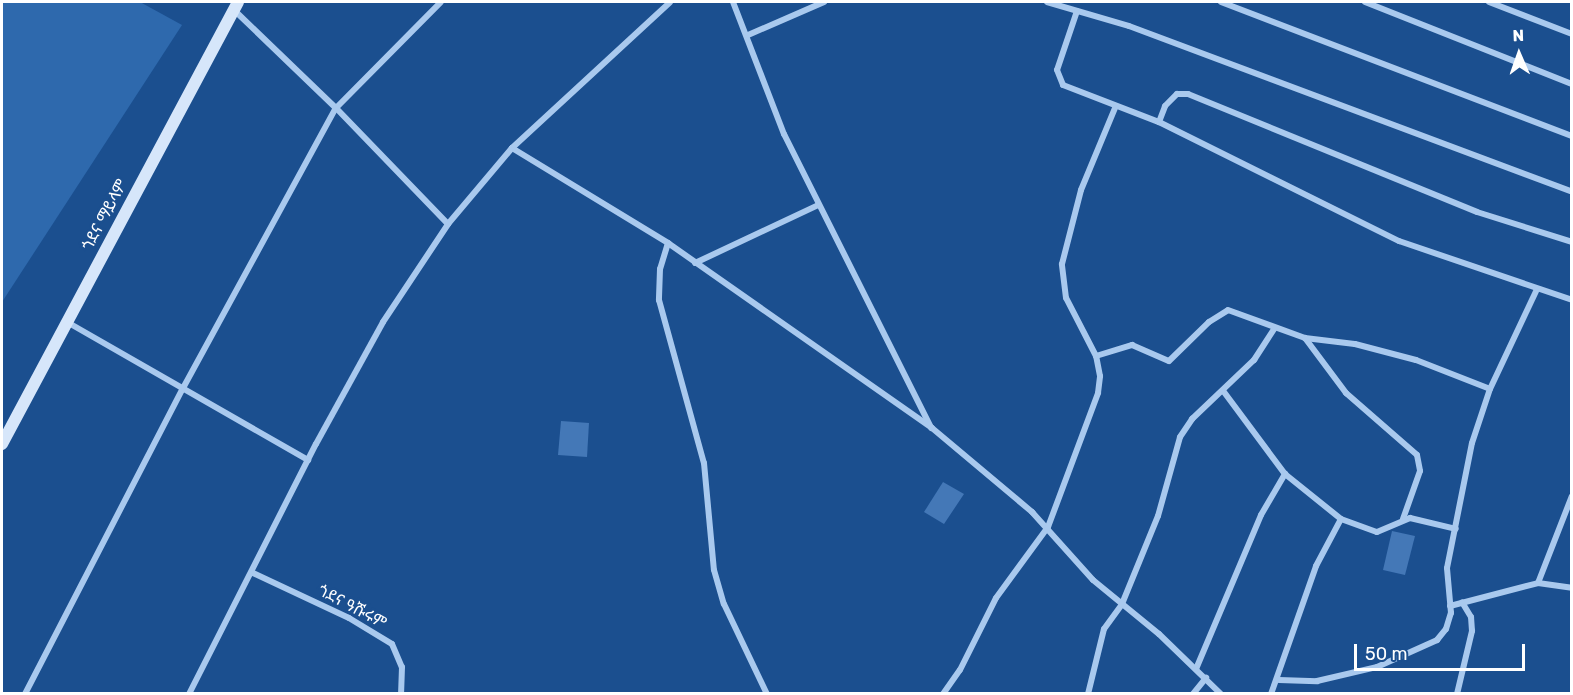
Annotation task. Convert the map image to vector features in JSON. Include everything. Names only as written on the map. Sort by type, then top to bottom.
[{"type":"street","points":[[25,693],[182,390],[336,108],[441,2]]},
{"type":"street","points":[[189,693],[253,573],[308,460],[383,322],[448,224],[512,148],[670,2]]},
{"type":"street","points":[[733,2],[748,35],[784,134],[932,428]]},
{"type":"street","points":[[748,35],[824,2]]},
{"type":"street","points":[[1047,2],[1329,99],[1572,192]]},
{"type":"street","points":[[1221,2],[1572,136]]},
{"type":"street","points":[[1365,2],[1572,84]]},
{"type":"street","points":[[1489,2],[1572,34]]},
{"type":"street","points":[[236,5],[448,224]]},
{"type":"street","name":"ጎደና ማይላም","points":[[2,444],[236,5]]},
{"type":"street","points":[[1077,11],[1057,77],[1063,85],[1115,108],[1159,122],[1399,241],[1572,300]]},
{"type":"street","points":[[1159,122],[1165,106],[1177,94],[1188,94],[1477,212],[1572,242]]},
{"type":"street","points":[[944,693],[960,670],[996,598],[1048,527],[1098,393],[1100,376],[1096,356],[1066,298],[1062,264],[1082,190],[1115,108]]},
{"type":"street","points":[[512,148],[668,243],[932,428],[1048,527],[1093,580],[1221,693]]},
{"type":"street","points":[[695,263],[818,205]]},
{"type":"street","points":[[668,243],[660,269],[659,300],[704,463],[714,570],[724,604],[767,693]]},
{"type":"street","points":[[1279,680],[1317,681],[1377,668],[1412,654],[1437,640],[1446,628],[1450,606],[1447,568],[1472,443],[1490,389],[1538,289]]},
{"type":"street","points":[[1096,356],[1132,345],[1169,361],[1209,322],[1228,310],[1305,338],[1355,344],[1408,357],[1490,389]]},
{"type":"street","points":[[66,322],[308,460]]},
{"type":"street","points":[[1088,693],[1104,629],[1122,604],[1161,506],[1180,437],[1192,419],[1224,392],[1254,360],[1274,328]]},
{"type":"street","points":[[1305,338],[1346,393],[1417,455],[1420,471],[1403,519]]},
{"type":"street","points":[[1224,392],[1285,474],[1341,519],[1377,532],[1403,519],[1456,529]]},
{"type":"street","points":[[1196,669],[1261,515],[1285,474]]},
{"type":"street","points":[[1538,583],[1572,496]]},
{"type":"street","points":[[1271,693],[1279,680],[1316,566],[1341,519]]},
{"type":"street","name":"ጎደና ዓሹሩም","points":[[253,573],[349,618],[392,644],[402,667],[401,693]]},
{"type":"street","points":[[1450,606],[1538,583],[1572,588]]},
{"type":"street","points":[[1457,693],[1472,631],[1471,617],[1462,602]]},
{"type":"street","points":[[1193,693],[1206,678]]},
{"type":"shaded area","points":[[2,2],[140,2],[182,25],[2,302]]},
{"type":"building","points":[[561,421],[589,423],[587,457],[558,455]]},
{"type":"building","points":[[943,482],[964,494],[944,524],[924,512]]},
{"type":"building","points":[[1392,531],[1415,536],[1405,575],[1383,570]]}]
